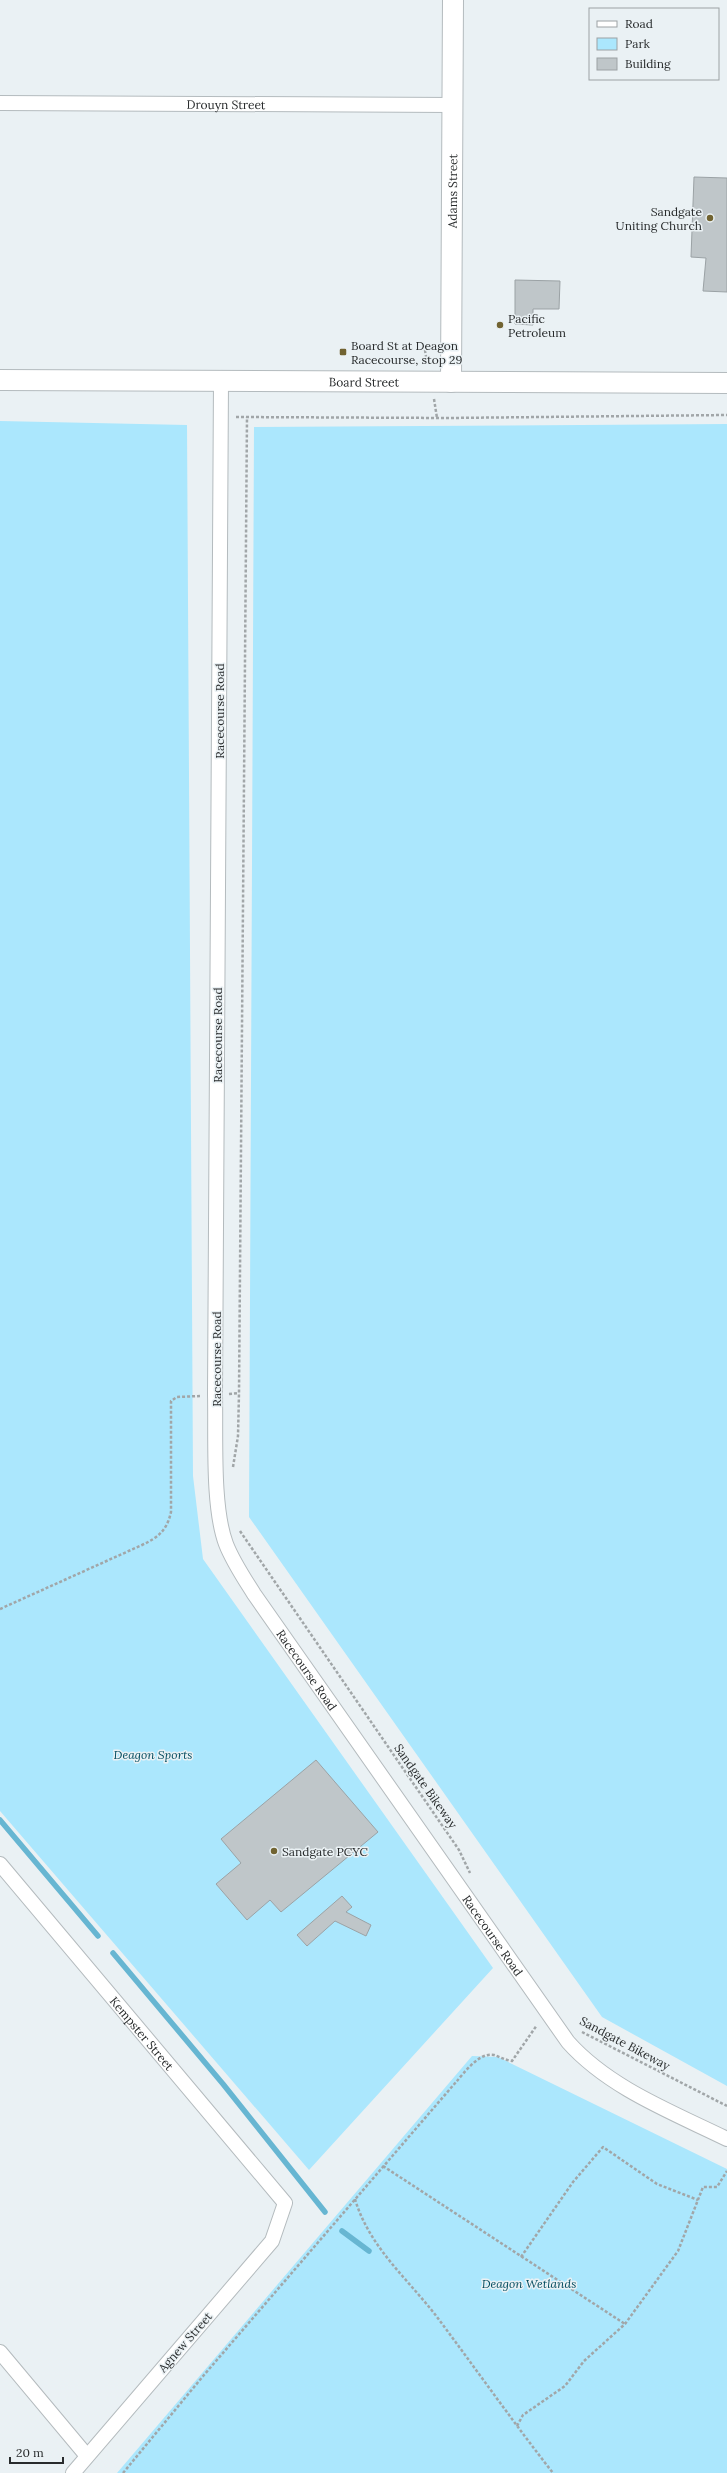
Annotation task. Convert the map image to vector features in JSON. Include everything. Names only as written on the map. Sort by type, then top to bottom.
[{"type":"main road","name":"Adams Street","points":[[451,382],[453,0]]},
{"type":"main road","name":"Board Street","points":[[0,380],[727,383]]},
{"type":"street","name":"Drouyn Street","points":[[0,103],[453,105]]},
{"type":"street","name":"Racecourse Road","points":[[221,381],[215,1395],[218,1503],[222,1532],[230,1554],[254,1594],[568,2042],[598,2070],[617,2083],[727,2139]]},
{"type":"street","name":"Kempster Street","points":[[0,1864],[285,2203]]},
{"type":"street","name":"Agnew Street","points":[[73,2473],[272,2241],[285,2203]]},
{"type":"street","points":[[0,2352],[87,2456]]},
{"type":"path","points":[[241,417],[448,418],[727,415]]},
{"type":"path","points":[[232,1473],[238,1436],[239,1393],[247,417]]},
{"type":"path","points":[[0,1609],[142,1545],[162,1533],[168,1524],[171,1512],[171,1401],[177,1397],[202,1396]]},
{"type":"path","name":"Sandgate Bikeway","points":[[237,1527],[459,1850],[472,1876]]},
{"type":"path","points":[[123,2473],[355,2198],[477,2060],[493,2055],[512,2061],[546,2011]]},
{"type":"path","name":"Sandgate Bikeway","points":[[576,2028],[727,2106]]},
{"type":"path","points":[[521,2257],[546,2225],[573,2182],[603,2147],[657,2184],[698,2200]]},
{"type":"path","points":[[383,2166],[625,2324]]},
{"type":"path","points":[[517,2426],[523,2415],[565,2386],[584,2361],[625,2324],[678,2251],[703,2187],[717,2187],[727,2171]]},
{"type":"path","points":[[355,2198],[367,2228],[386,2258],[424,2300],[553,2473]]},
{"type":"green space","name":"Deagon Sports","points":[[0,421],[187,425],[193,1476],[203,1559],[493,1968],[309,2170],[0,1811]]},
{"type":"green space","points":[[727,424],[727,2086],[602,2017],[249,1517],[254,427]]},
{"type":"green space","name":"Deagon Wetlands","points":[[472,2056],[498,2057],[727,2169],[727,2473],[117,2473]]},
{"type":"building","name":"Sandgate Uniting Church","points":[[694,177],[727,178],[727,292],[703,291],[706,258],[691,257]]},
{"type":"building","points":[[515,280],[560,281],[559,309],[533,309],[533,325],[515,324]]},
{"type":"building","points":[[316,1760],[378,1832],[281,1912],[270,1900],[247,1920],[216,1884],[241,1863],[221,1839]]},
{"type":"building","points":[[342,1896],[352,1907],[346,1912],[371,1925],[366,1936],[335,1921],[307,1946],[297,1935]]},
{"type":"waterway","points":[[0,1820],[98,1936]]},
{"type":"waterway","points":[[113,1953],[223,2084],[325,2212]]},
{"type":"waterway","points":[[342,2231],[369,2251]]},
{"type":"place","name":"Sandgate Uniting Church","points":[[710,218]]},
{"type":"place","name":"Pacific Petroleum","points":[[500,325]]},
{"type":"place","name":"Board St at Deagon Racecourse, stop 29","points":[[343,352]]},
{"type":"place","name":"Sandgate PCYC","points":[[274,1851]]}]
